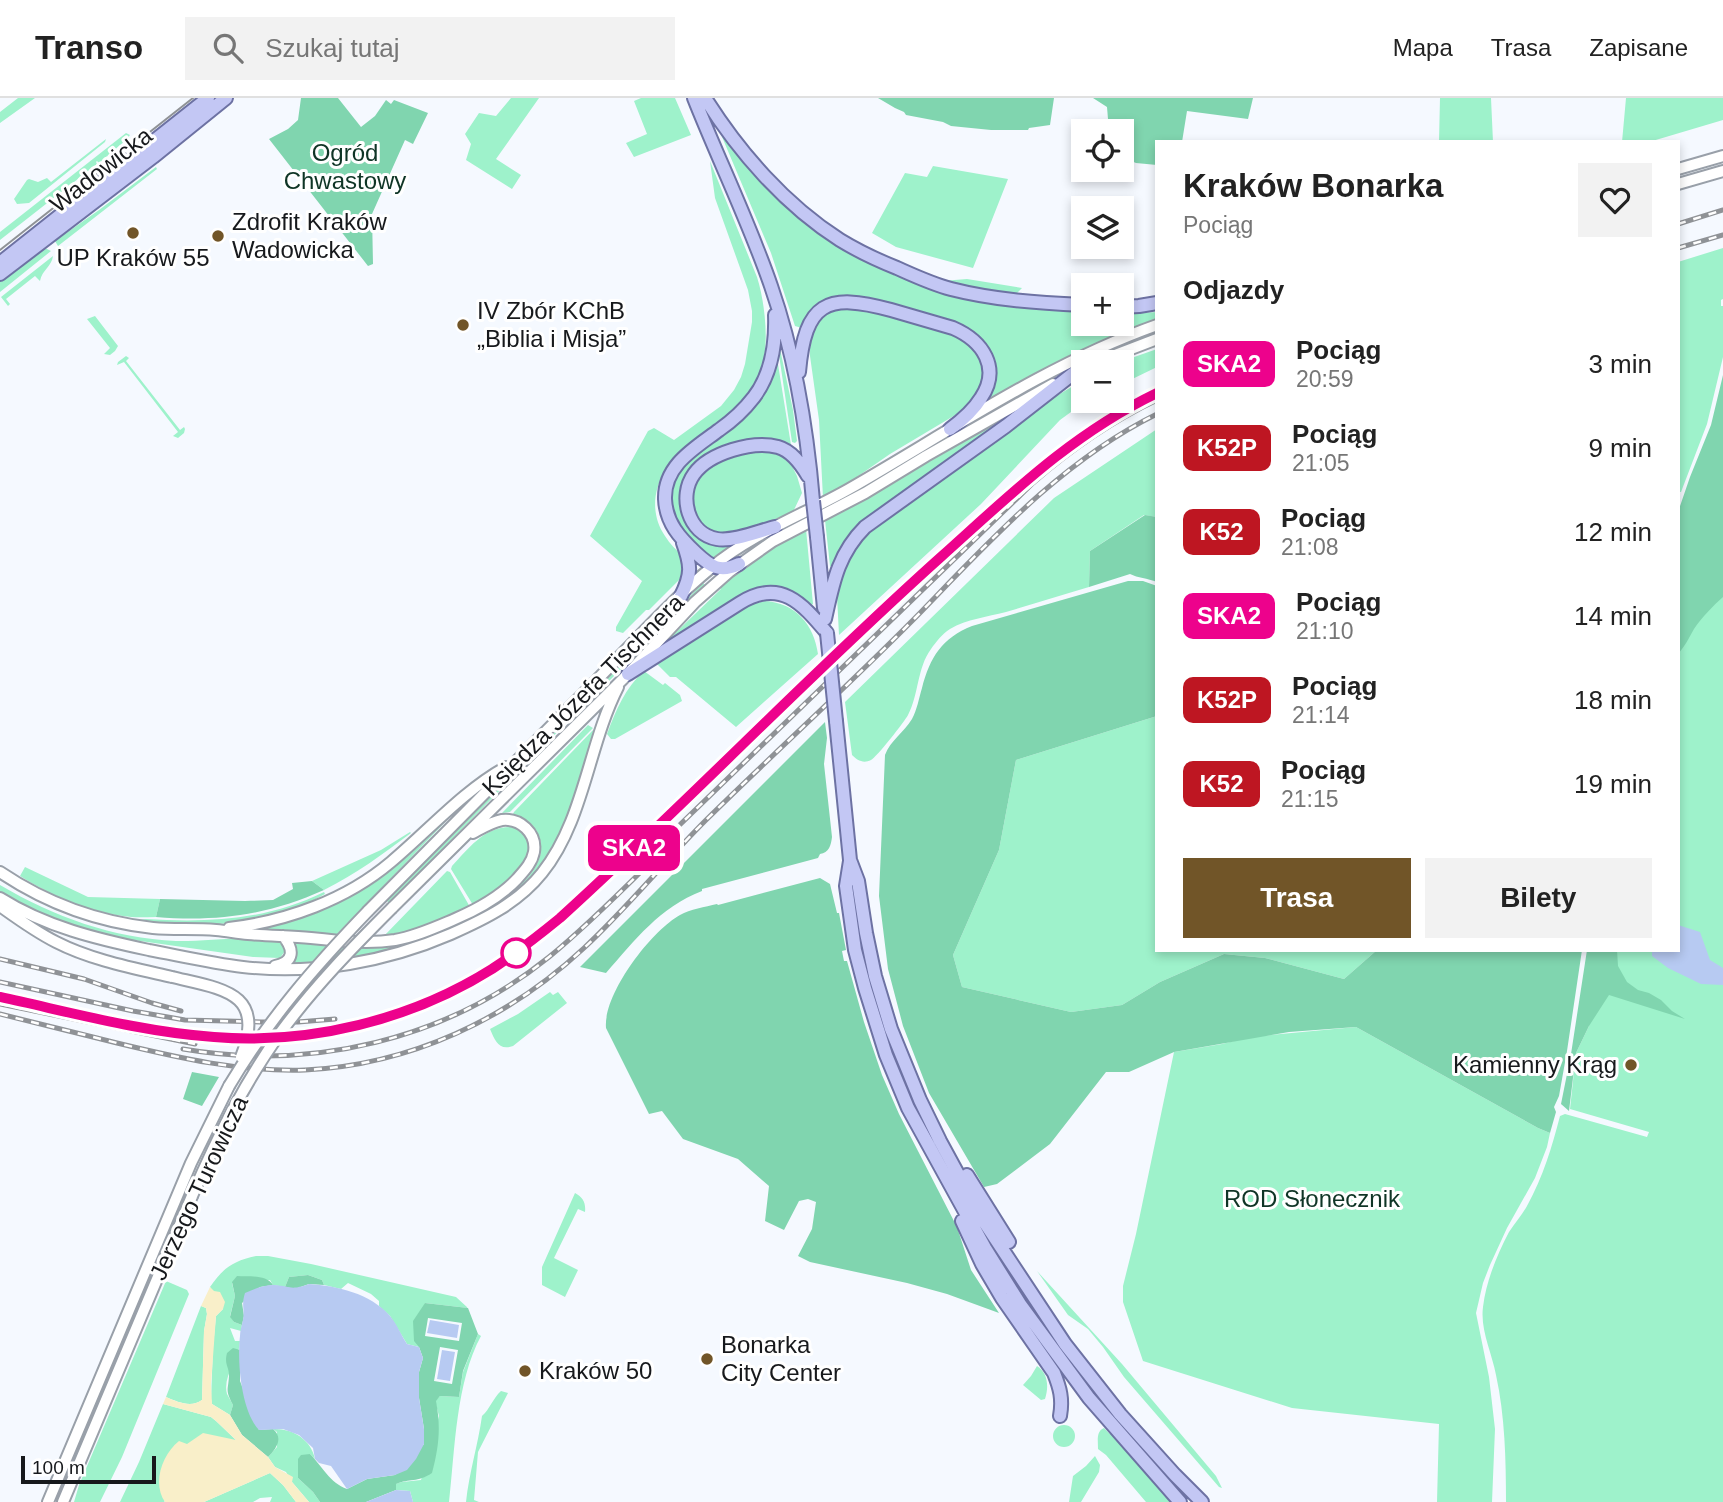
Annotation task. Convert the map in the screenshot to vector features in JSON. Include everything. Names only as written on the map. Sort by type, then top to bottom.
[{"type":"main road","name":"Wadowicka","points":[[0,262],[208,98]]},
{"type":"main road","name":"Wadowicka","points":[[0,274],[226,98]]},
{"type":"main road","points":[[694,98],[752,234],[775,297],[799,390],[815,503],[850,860],[846,886],[855,950],[886,1055],[908,1108],[985,1248],[1020,1304],[1180,1502]]},
{"type":"main road","points":[[705,98],[728,131],[769,180],[813,221],[855,248],[914,276],[951,289],[1000,298],[1071,305]]},
{"type":"main road","points":[[1680,168],[1723,156]]},
{"type":"main road","points":[[1680,183],[1723,171]]},
{"type":"main road","points":[[681,596],[687,582],[690,561],[671,525],[665,506],[669,475],[688,453],[738,415],[759,390],[770,366],[773,351],[775,297]]},
{"type":"main road","points":[[799,390],[804,340],[813,318],[834,303],[865,303],[953,328],[980,346],[989,366],[985,392],[977,404],[950,429]]},
{"type":"main road","points":[[1134,306],[1155,303]]},
{"type":"main road","points":[[815,503],[1065,364],[1097,348],[1155,326]]},
{"type":"main road","points":[[1128,350],[1155,340]]},
{"type":"main road","points":[[815,503],[865,493],[1071,375]]},
{"type":"main road","points":[[825,619],[841,559],[865,527],[1071,377]]},
{"type":"main road","points":[[775,527],[729,539],[716,539],[707,535],[694,524],[687,510],[686,494],[690,480],[700,467],[718,456],[748,446],[768,445],[781,448],[795,457],[805,472],[815,503]]},
{"type":"main road","name":"Księdza Józefa Tischnera","points":[[368,911],[713,566],[742,545],[815,503]]},
{"type":"main road","name":"Księdza Józefa Tischnera","points":[[392,908],[625,676],[701,596],[739,564],[773,541],[815,503]]},
{"type":"main road","points":[[681,540],[713,566],[725,568],[739,564]]},
{"type":"main road","points":[[625,676],[755,595],[770,593],[792,598],[804,607],[827,633]]},
{"type":"main road","name":"Księdza Józefa Tischnera","points":[[0,898],[43,920],[96,938],[245,967],[303,968],[351,964],[396,955],[427,945],[480,922],[505,907],[535,881],[548,865],[572,818],[595,744],[625,676]]},
{"type":"main road","points":[[214,930],[256,924],[297,912],[358,885],[395,859],[477,785],[518,760]]},
{"type":"main road","points":[[0,872],[50,901],[99,918],[152,928],[376,942],[426,932],[475,910],[502,893],[525,869],[533,856],[534,847],[533,838],[527,829],[520,823],[506,820],[492,823],[453,846]]},
{"type":"main road","points":[[850,860],[858,881],[875,976],[891,1029],[920,1100],[983,1220],[1065,1344],[1094,1394]]},
{"type":"main road","points":[[0,906],[58,943],[126,966],[223,990],[235,997],[247,1014],[249,1030],[229,1086]]},
{"type":"main road","name":"Jerzego Turowicza","points":[[63,1502],[205,1167],[240,1095],[270,1047],[303,1004],[346,954],[392,908]]},
{"type":"main road","name":"Jerzego Turowicza","points":[[48,1502],[187,1172],[229,1086],[258,1039],[285,1003],[368,911]]},
{"type":"main road","points":[[265,968],[284,964],[288,960],[290,947],[283,936]]},
{"type":"main road","points":[[920,1100],[1009,1242]]},
{"type":"main road","points":[[950,1185],[954,1205],[982,1264],[1054,1373],[1062,1398],[1059,1416]]},
{"type":"main road","points":[[1115,1419],[1202,1502]]},
{"type":"green space","points":[[18,98],[35,98],[0,123],[0,112]]},
{"type":"green space","name":"Ogród Chwastowy","points":[[301,98],[338,98],[361,127],[375,116],[386,100],[391,104],[394,100],[428,113],[413,144],[405,140],[372,214],[373,264],[368,266],[269,139],[298,120]]},
{"type":"green space","points":[[511,98],[539,98],[496,159],[521,175],[512,189],[466,160],[471,144],[465,134],[479,113],[496,116]]},
{"type":"green space","points":[[641,98],[675,98],[691,135],[634,157],[626,143],[647,134],[634,101]]},
{"type":"green space","points":[[878,98],[1054,98],[1050,125],[1028,130],[991,130],[951,126],[906,115]]},
{"type":"green space","points":[[1093,98],[1253,98],[1248,119],[1187,111],[1182,140],[1155,140],[1155,165],[1134,162],[1134,119],[1108,119],[1107,107]]},
{"type":"green space","points":[[1440,98],[1491,98],[1493,140],[1439,140]]},
{"type":"green space","points":[[1626,98],[1723,98],[1723,120],[1656,140],[1622,140]]},
{"type":"green space","points":[[717,125],[736,148],[865,259],[910,281],[956,297],[1012,307],[1071,311],[1071,336],[1126,336],[1097,350],[1071,350],[1071,362],[984,404],[988,395],[982,342],[854,297],[802,328],[795,326],[771,253]]},
{"type":"green space","points":[[126,133],[130,135],[126,140],[99,163],[97,161],[97,164],[0,240],[0,232]]},
{"type":"green space","points":[[106,139],[29,203],[17,204],[14,199],[27,180],[38,182],[47,178],[51,182]]},
{"type":"green space","points":[[710,161],[760,288],[766,330],[764,359],[757,382],[750,393],[724,418],[676,456],[662,476],[655,500],[656,512],[665,536],[683,556],[683,571],[680,579],[623,633],[616,631],[616,627],[642,581],[590,536],[648,431],[654,428],[674,440],[721,406],[734,390],[745,364],[752,311],[748,290],[715,198]]},
{"type":"green space","points":[[933,166],[1008,179],[973,268],[896,247],[872,233],[905,173],[927,177]]},
{"type":"green space","points":[[156,167],[157,169],[58,246],[55,241]]},
{"type":"green space","points":[[45,248],[51,251],[0,292],[0,281]]},
{"type":"green space","points":[[1723,248],[1723,357],[1707,424],[1681,492],[1680,492],[1680,261]]},
{"type":"green space","points":[[53,256],[40,281],[35,276],[6,299],[10,304],[8,306],[1,297]]},
{"type":"green space","points":[[967,279],[1022,288],[1013,297],[942,281]]},
{"type":"green space","points":[[853,305],[958,335],[979,354],[984,371],[980,391],[962,411],[823,498],[819,420],[810,356],[811,331],[828,312]]},
{"type":"green space","points":[[1155,312],[1155,322],[1134,332],[1134,313]]},
{"type":"green space","points":[[95,316],[118,346],[110,355],[104,354],[110,348],[87,319]]},
{"type":"green space","points":[[780,349],[793,410],[797,441],[795,443],[792,442]]},
{"type":"green space","points":[[1155,350],[1155,368],[1134,378],[1134,357]]},
{"type":"green space","points":[[126,356],[129,358],[126,361],[180,430],[184,427],[184,433],[178,438],[173,436],[178,432],[124,362],[117,365]]},
{"type":"green space","points":[[777,358],[791,445],[760,440],[685,477],[683,482],[683,513],[731,545],[713,558],[689,537],[680,525],[670,499],[672,486],[678,471],[690,457],[733,425]]},
{"type":"green space","points":[[1723,375],[1723,597],[1700,620],[1680,651],[1680,506],[1711,425]]},
{"type":"green space","points":[[1723,386],[1723,1502],[1506,1502],[1501,1406],[1483,1316],[1484,1297],[1493,1268],[1509,1232],[1538,1184],[1560,1116],[1565,1114],[1647,1137],[1649,1132],[1570,1109],[1576,1053],[1589,1026],[1593,952],[1680,952],[1680,544]]},
{"type":"green space","points":[[1071,387],[1071,412],[1060,420],[981,504],[839,635],[837,596],[842,567],[866,531],[1033,410]]},
{"type":"green space","points":[[996,422],[997,424],[867,517],[851,534],[832,567],[830,566],[825,520]]},
{"type":"green space","points":[[1155,430],[1155,517],[1144,515],[1090,551],[1089,587],[970,621],[947,631],[926,656],[912,707],[902,724],[871,760],[863,761],[854,757],[845,702],[1054,498]]},
{"type":"green space","points":[[758,449],[779,453],[792,466],[802,493],[793,512],[731,533],[708,530],[698,521],[690,503],[698,474],[722,458]]},
{"type":"green space","points":[[1145,515],[1155,517],[1155,581],[1130,574],[1089,587],[1090,551]]},
{"type":"green space","points":[[806,529],[813,604],[810,606],[771,588],[670,643],[668,640],[721,589],[719,586],[726,580],[776,545]]},
{"type":"green space","points":[[1128,581],[1143,581],[1155,585],[1155,717],[1016,760],[999,850],[953,955],[962,987],[1071,1012],[1122,1005],[1160,982],[1224,954],[1265,958],[1344,979],[1375,952],[1582,952],[1567,1051],[1550,1133],[1356,1027],[1289,1032],[1174,1052],[1129,1072],[1106,1072],[1050,1144],[997,1184],[984,1187],[929,1093],[903,1026],[888,969],[879,896],[885,755],[912,719],[933,658],[953,636],[972,626]]},
{"type":"green space","points":[[703,583],[705,585],[580,710],[578,708]]},
{"type":"green space","points":[[765,601],[786,606],[802,617],[816,643],[818,654],[736,727],[676,677],[670,677],[656,663],[748,605]]},
{"type":"green space","points":[[644,671],[663,685],[665,683],[680,695],[682,701],[611,739],[607,734],[618,708],[626,692]]},
{"type":"green space","points":[[576,713],[389,903],[387,901]]},
{"type":"green space","points":[[1155,717],[1155,952],[1375,952],[1344,979],[1265,958],[1224,954],[1160,982],[1122,1005],[1071,1012],[962,987],[953,955],[999,850],[1016,760]]},
{"type":"green space","points":[[825,722],[827,738],[824,764],[832,837],[827,850],[818,858],[702,889],[661,915],[606,973],[580,967]]},
{"type":"green space","points":[[588,725],[593,728],[510,812],[502,813]]},
{"type":"green space","points":[[594,729],[571,805],[546,858],[522,886],[479,916],[524,881],[539,859],[541,847],[536,830],[528,821],[513,814],[514,812]]},
{"type":"green space","points":[[453,814],[335,936],[257,930],[321,910],[366,888],[409,855]]},
{"type":"green space","points":[[511,825],[528,840],[526,858],[506,884],[473,905],[451,869],[452,866],[484,835]]},
{"type":"green space","points":[[410,832],[369,863],[324,890],[312,881],[381,850]]},
{"type":"green space","points":[[25,867],[88,897],[160,899],[156,917],[109,914],[69,901],[20,876]]},
{"type":"green space","points":[[447,871],[470,907],[408,932],[383,937]]},
{"type":"green space","points":[[820,878],[830,884],[846,950],[842,951],[844,961],[847,961],[882,1075],[957,1227],[971,1270],[999,1313],[947,1294],[810,1262],[798,1256],[812,1229],[816,1202],[808,1199],[799,1201],[784,1230],[765,1221],[769,1186],[738,1159],[683,1139],[662,1111],[649,1114],[606,1028],[607,1014],[620,982],[643,949],[668,923],[693,910]]},
{"type":"green space","points":[[312,881],[324,890],[263,911],[222,917],[156,917],[160,899],[273,900],[293,889],[292,883]]},
{"type":"green space","points":[[0,885],[41,907],[107,930],[176,941],[273,940],[283,943],[285,951],[280,958],[253,957],[105,936],[21,904],[0,892]]},
{"type":"green space","points":[[324,892],[325,894],[304,905],[258,919],[186,925],[139,921],[237,918],[281,909]]},
{"type":"green space","points":[[474,916],[455,927],[385,951],[335,961],[292,963],[296,951],[294,942],[419,938]]},
{"type":"green space","points":[[1587,952],[1617,952],[1618,966],[1627,982],[1661,1000],[1685,1019],[1609,995],[1576,1053],[1569,1111],[1561,1104]]},
{"type":"green space","points":[[550,992],[553,995],[558,992],[567,1003],[513,1046],[504,1047],[498,1044],[490,1029]]},
{"type":"green space","name":"ROD Słonecznik","points":[[1356,1027],[1550,1133],[1535,1178],[1490,1265],[1476,1313],[1489,1377],[1495,1429],[1492,1502],[1437,1502],[1439,1424],[1292,1408],[1143,1361],[1123,1302],[1123,1286],[1174,1052],[1250,1037]]},
{"type":"green space","points":[[192,1072],[219,1077],[202,1106],[183,1099]]},
{"type":"green space","points":[[575,1193],[583,1201],[585,1212],[578,1209],[554,1258],[578,1270],[565,1297],[542,1285],[542,1267]]},
{"type":"green space","points":[[256,1256],[311,1264],[456,1297],[468,1308],[425,1303],[419,1347],[407,1344],[390,1316],[379,1306],[379,1301],[348,1283],[341,1289],[324,1285],[322,1280],[308,1275],[289,1277],[285,1287],[273,1285],[270,1280],[232,1283],[235,1296],[230,1316],[234,1322],[242,1325],[241,1331],[230,1328],[235,1341],[240,1341],[226,1387],[233,1405],[230,1415],[212,1404],[211,1399],[216,1316],[223,1309],[210,1287],[229,1266]]},
{"type":"green space","points":[[1037,1271],[1122,1364],[1216,1476],[1222,1488],[1124,1377],[1088,1329],[1068,1315]]},
{"type":"green space","points":[[308,1275],[322,1280],[324,1285],[309,1284],[295,1289],[285,1287],[289,1277]]},
{"type":"green space","points":[[237,1276],[266,1279],[273,1285],[260,1287],[242,1303],[242,1325],[230,1317],[235,1296],[232,1282]]},
{"type":"green space","points":[[166,1281],[187,1290],[189,1294],[122,1457],[100,1502],[74,1502],[79,1485]]},
{"type":"green space","points":[[425,1303],[468,1308],[478,1334],[463,1371],[459,1397],[440,1396],[436,1401],[438,1437],[432,1473],[396,1484],[396,1490],[366,1502],[320,1502],[298,1478],[298,1459],[301,1455],[310,1454],[331,1478],[347,1489],[367,1479],[395,1475],[424,1444],[419,1398],[419,1372],[423,1358],[414,1341],[413,1321]],"holes":[[[428,1318],[462,1323],[459,1341],[425,1336]],[[440,1347],[458,1350],[452,1384],[434,1381]]]},
{"type":"green space","points":[[201,1306],[206,1308],[207,1314],[202,1400],[193,1404],[184,1403],[166,1397]]},
{"type":"green space","points":[[478,1334],[481,1336],[461,1395],[449,1502],[413,1502],[410,1491],[396,1490],[395,1484],[421,1480],[439,1416],[435,1401],[440,1396],[459,1397],[463,1372]]},
{"type":"green space","points":[[233,1348],[240,1350],[240,1381],[259,1430],[273,1429],[278,1436],[276,1447],[268,1457],[242,1435],[230,1415],[233,1405],[228,1393],[226,1360],[227,1353]]},
{"type":"green space","points":[[1037,1366],[1047,1381],[1045,1399],[1041,1400],[1023,1385]]},
{"type":"green space","points":[[501,1391],[508,1393],[478,1452],[474,1500],[479,1502],[466,1502],[482,1416]]},
{"type":"green space","points":[[163,1404],[211,1417],[237,1441],[165,1502],[120,1502],[139,1462]]},
{"type":"green space","points":[[1064,1425],[1072,1428],[1075,1436],[1072,1444],[1064,1447],[1056,1444],[1053,1436],[1056,1428]]},
{"type":"green space","points":[[1104,1428],[1112,1433],[1170,1502],[1146,1502],[1098,1449],[1099,1434]]},
{"type":"green space","points":[[273,1429],[287,1430],[300,1436],[313,1452],[315,1459],[310,1454],[298,1478],[320,1502],[309,1502],[286,1472],[275,1467],[268,1457],[277,1447],[277,1432]]},
{"type":"green space","points":[[1095,1456],[1100,1465],[1099,1472],[1081,1502],[1069,1502],[1073,1476]]},
{"type":"green space","points":[[270,1473],[296,1502],[270,1502],[272,1497],[253,1502],[204,1502]]},
{"type":"sand","points":[[210,1287],[220,1292],[225,1302],[223,1309],[216,1316],[212,1404],[230,1415],[242,1435],[268,1457],[275,1467],[293,1477],[292,1482],[309,1502],[296,1502],[270,1473],[204,1502],[165,1502],[161,1494],[159,1478],[164,1461],[179,1441],[187,1444],[203,1433],[236,1440],[211,1417],[163,1404],[166,1397],[189,1404],[202,1400],[207,1314],[206,1308],[201,1306]]},
{"type":"water","points":[[1680,926],[1700,932],[1710,960],[1723,968],[1723,985],[1701,984],[1668,968],[1652,956],[1652,952],[1680,952]]},
{"type":"water","points":[[309,1284],[342,1289],[363,1296],[390,1316],[407,1344],[419,1347],[423,1358],[419,1372],[419,1398],[424,1444],[407,1470],[395,1475],[367,1479],[347,1489],[331,1466],[315,1459],[313,1448],[299,1435],[283,1429],[259,1430],[253,1422],[244,1399],[240,1372],[239,1346],[245,1293],[266,1286],[294,1288]]},
{"type":"water","points":[[430,1320],[459,1325],[457,1338],[427,1333]]},
{"type":"water","points":[[442,1350],[455,1352],[450,1381],[437,1379]]},
{"type":"water","points":[[396,1490],[410,1491],[413,1502],[366,1502]]},
{"type":"tram line","points":[[0,250],[193,98]]},
{"type":"railway","points":[[1680,223],[1723,210]]},
{"type":"railway","points":[[1680,247],[1723,235]]},
{"type":"railway","points":[[662,842],[1033,483],[1092,437],[1155,401]]},
{"type":"railway","points":[[0,1014],[187,1059],[281,1070],[344,1066],[382,1059],[455,1034],[490,1016],[523,996],[584,948],[706,820],[889,644],[1027,506],[1089,455],[1155,415]]},
{"type":"railway","points":[[183,1034],[237,1038],[291,1036],[342,1028],[392,1014],[440,995],[487,971],[531,941],[573,907],[857,633],[961,539]]},
{"type":"railway","points":[[183,1049],[232,1055],[280,1056],[376,1042],[422,1028],[509,986],[549,957],[673,840]]},
{"type":"railway","points":[[0,959],[84,979],[181,1011]]},
{"type":"railway","points":[[0,982],[185,1020],[298,1022],[335,1019]]},
{"type":"railway","points":[[0,1004],[195,1044]]},
{"type":"train","name":"SKA2","points":[[0,997],[175,1033],[216,1038],[254,1038],[282,1037],[354,1026],[398,1013],[460,987],[512,956],[560,918],[857,633],[1038,471],[1091,430],[1155,394]]},
{"type":"place","name":"UP Kraków 55","points":[[133,233]]},
{"type":"place","name":"Zdrofit Kraków Wadowicka","points":[[218,236]]},
{"type":"place","name":"IV Zbór KChB „Biblia i Misja”","points":[[463,325]]},
{"type":"place","name":"Kamienny Krąg","points":[[1631,1065]]},
{"type":"place","name":"Bonarka City Center","points":[[707,1359]]},
{"type":"place","name":"Kraków 50","points":[[525,1371]]}]
